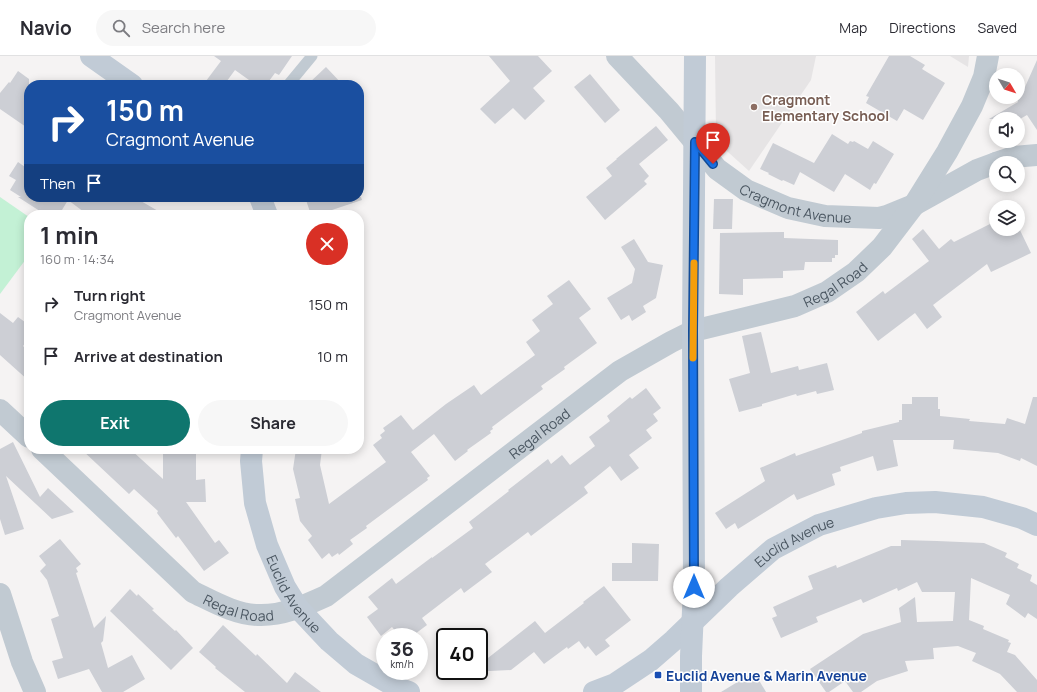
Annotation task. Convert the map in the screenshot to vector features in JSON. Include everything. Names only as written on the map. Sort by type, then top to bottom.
[{"type":"street","points":[[91,56],[125,80]]},
{"type":"street","name":"Cragmont Avenue","points":[[616,56],[669,111],[717,169],[746,190],[788,208],[825,216],[879,218],[914,205],[977,170],[989,166]]},
{"type":"street","points":[[691,692],[694,587],[693,331],[695,56]]},
{"type":"street","name":"Regal Road","points":[[47,454],[193,592],[221,606],[257,616],[275,614],[298,608],[326,596],[620,371],[693,331],[795,306],[827,292],[856,272],[882,247],[914,205],[947,152],[972,106],[984,77],[988,56]]},
{"type":"street","name":"Cragmont Avenue","points":[[1025,156],[1037,155]]},
{"type":"street","points":[[0,410],[24,432]]},
{"type":"street","name":"Euclid Avenue","points":[[252,454],[255,503],[267,545],[285,587],[298,608],[329,641],[356,664],[398,688],[409,692]]},
{"type":"street","name":"Euclid Avenue","points":[[594,692],[615,684],[651,660],[729,587],[773,549],[819,526],[876,508],[906,503],[935,502],[983,507],[1022,518],[1037,525]]},
{"type":"street","points":[[0,594],[22,662],[35,692]]},
{"type":"lane","points":[[292,80],[312,56]]},
{"type":"shaded area","name":"Cragmont Elementary School","points":[[715,56],[816,56],[811,80],[749,171],[718,143],[716,135]]},
{"type":"shaded area","points":[[950,56],[969,56],[968,67]]},
{"type":"green space","points":[[0,197],[24,214],[24,262],[0,294]]},
{"type":"building","points":[[214,56],[292,56],[279,75],[275,73],[270,80],[249,80],[235,70],[228,80],[207,80],[221,61]]},
{"type":"building","points":[[489,56],[538,56],[552,71],[533,88],[545,101],[525,120],[513,108],[495,124],[480,109],[510,81]]},
{"type":"building","points":[[889,56],[910,56],[925,65],[922,69],[945,83],[923,120],[904,109],[897,121],[866,103],[869,97],[866,96]]},
{"type":"building","points":[[1037,60],[1037,130],[1027,115],[1025,116],[1025,112],[1001,112],[1015,104],[1025,104],[1025,87]]},
{"type":"building","points":[[326,67],[338,80],[312,80]]},
{"type":"building","points":[[18,71],[29,79],[24,80],[24,126],[0,109],[0,93],[9,82],[10,83]]},
{"type":"building","points":[[590,74],[620,110],[605,123],[574,87]]},
{"type":"building","points":[[656,126],[668,140],[639,164],[649,176],[644,181],[647,184],[605,220],[586,197],[612,176],[606,168]]},
{"type":"building","points":[[832,134],[848,144],[850,141],[854,141],[868,149],[873,141],[894,154],[876,184],[874,183],[870,190],[845,174],[834,192],[800,172],[794,185],[783,180],[782,181],[760,169],[773,143],[814,163]]},
{"type":"building","points":[[18,162],[24,166],[24,201],[18,197],[21,197],[10,190],[16,180],[9,176]]},
{"type":"building","points":[[714,199],[733,199],[732,229],[713,229]]},
{"type":"building","points":[[26,202],[67,202],[62,210],[38,210]]},
{"type":"building","points":[[71,202],[143,202],[156,210],[81,210]]},
{"type":"building","points":[[307,202],[356,202],[332,210],[309,210]]},
{"type":"building","points":[[989,224],[989,236],[1023,236],[1031,253],[991,272],[987,264],[933,305],[942,317],[927,329],[915,313],[878,341],[856,312],[883,291],[885,294],[929,261],[912,239],[923,229],[939,249],[951,239],[954,242]]},
{"type":"building","points":[[784,232],[784,238],[838,240],[838,255],[835,255],[835,258],[832,258],[832,262],[805,262],[804,270],[783,271],[783,278],[743,279],[743,295],[719,294],[720,233]]},
{"type":"building","points":[[634,239],[648,262],[663,265],[656,298],[643,306],[646,312],[632,321],[629,315],[621,320],[607,298],[632,283],[635,269],[621,247]]},
{"type":"building","points":[[569,280],[591,309],[579,318],[597,343],[541,386],[543,389],[492,427],[493,429],[490,431],[491,433],[467,450],[468,451],[455,461],[434,434],[411,452],[430,476],[427,478],[428,480],[366,526],[367,528],[350,540],[353,544],[339,555],[338,553],[332,557],[329,553],[322,559],[308,540],[312,536],[300,521],[295,499],[300,498],[293,469],[295,454],[321,454],[320,465],[329,504],[386,462],[373,445],[382,438],[380,435],[385,431],[383,428],[401,415],[413,430],[446,404],[474,385],[481,395],[535,355],[526,342],[540,331],[532,320],[553,304],[547,296]]},
{"type":"building","points":[[0,313],[13,323],[18,317],[24,321],[24,377],[0,355]]},
{"type":"building","points":[[761,332],[771,373],[798,366],[799,370],[827,363],[834,390],[817,394],[816,391],[797,396],[796,394],[762,404],[762,406],[739,412],[729,379],[750,373],[742,336]]},
{"type":"building","points":[[646,388],[661,408],[653,414],[658,421],[646,430],[652,438],[629,455],[639,468],[621,481],[610,466],[584,487],[588,493],[531,536],[528,532],[485,564],[492,572],[464,593],[461,588],[422,618],[427,625],[423,628],[392,627],[376,628],[376,629],[367,617],[378,609],[368,597],[392,578],[396,584],[473,528],[469,522],[548,459],[551,464],[562,455],[570,465],[595,446],[589,437],[610,421],[607,416],[630,397],[632,399]]},
{"type":"building","points":[[912,397],[938,397],[938,409],[940,409],[940,416],[970,419],[969,421],[1005,424],[1007,418],[1025,424],[1033,397],[1037,397],[1037,466],[1021,458],[1020,461],[998,453],[953,449],[954,440],[893,440],[898,466],[877,471],[873,456],[840,467],[841,471],[832,474],[835,485],[797,500],[794,494],[738,529],[735,523],[726,529],[715,513],[765,481],[760,468],[795,453],[796,456],[862,433],[862,431],[899,422],[899,420],[902,420],[902,404],[912,404]]},
{"type":"building","points":[[13,442],[40,497],[48,488],[74,512],[52,519],[6,476],[24,529],[5,535],[0,519],[0,449]]},
{"type":"building","points":[[86,454],[136,454],[163,479],[163,454],[196,454],[196,480],[205,479],[206,502],[186,502],[215,543],[219,540],[229,553],[204,571],[178,536],[176,538],[157,513],[158,511],[134,489],[129,494]]},
{"type":"building","points":[[60,539],[81,564],[76,568],[78,572],[76,573],[94,628],[106,616],[103,641],[101,643],[108,668],[132,655],[145,679],[123,692],[102,692],[89,669],[58,679],[52,661],[63,658],[51,619],[59,616],[47,580],[40,571],[46,565],[39,556]]},
{"type":"building","points":[[901,540],[984,543],[1007,553],[1005,557],[1019,564],[1017,568],[1032,575],[1030,581],[1037,585],[1037,619],[1028,613],[1025,618],[1006,604],[1010,595],[971,578],[969,620],[984,626],[983,629],[1009,640],[1008,642],[1011,643],[1007,652],[1015,655],[1037,680],[1037,692],[1017,692],[1000,674],[972,661],[976,653],[958,646],[933,648],[934,659],[905,661],[908,671],[877,681],[861,692],[853,692],[845,681],[829,692],[826,692],[810,669],[863,634],[901,622],[899,608],[915,597],[917,622],[953,621],[955,592],[922,592],[917,582],[898,591],[897,588],[863,603],[861,599],[816,617],[818,622],[781,638],[772,618],[777,616],[773,607],[813,589],[808,576],[836,565],[837,568],[891,546],[901,546]]},
{"type":"building","points":[[632,543],[659,544],[658,581],[612,581],[612,563],[632,563]]},
{"type":"building","points":[[604,586],[631,620],[605,640],[610,646],[596,656],[588,646],[585,649],[579,641],[568,649],[567,647],[544,664],[534,652],[511,670],[488,671],[488,658],[535,621],[545,633],[584,603],[583,602]]},
{"type":"building","points":[[130,589],[137,596],[138,594],[154,609],[152,610],[175,631],[176,630],[193,648],[171,670],[110,611]]},
{"type":"building","points":[[223,625],[256,656],[257,654],[287,683],[295,672],[321,692],[245,692],[215,668],[216,667],[199,652]]},
{"type":"building","points":[[754,672],[766,692],[721,692]]},
{"type":"slow traffic","points":[[693,358],[694,263]]},
{"type":"place","name":"Cragmont Elementary School","points":[[754,107]]},
{"type":"place","name":"Euclid Avenue & Marin Avenue","points":[[658,675]]},
{"type":"route","points":[[694,587],[693,331],[695,142],[713,164]]}]
